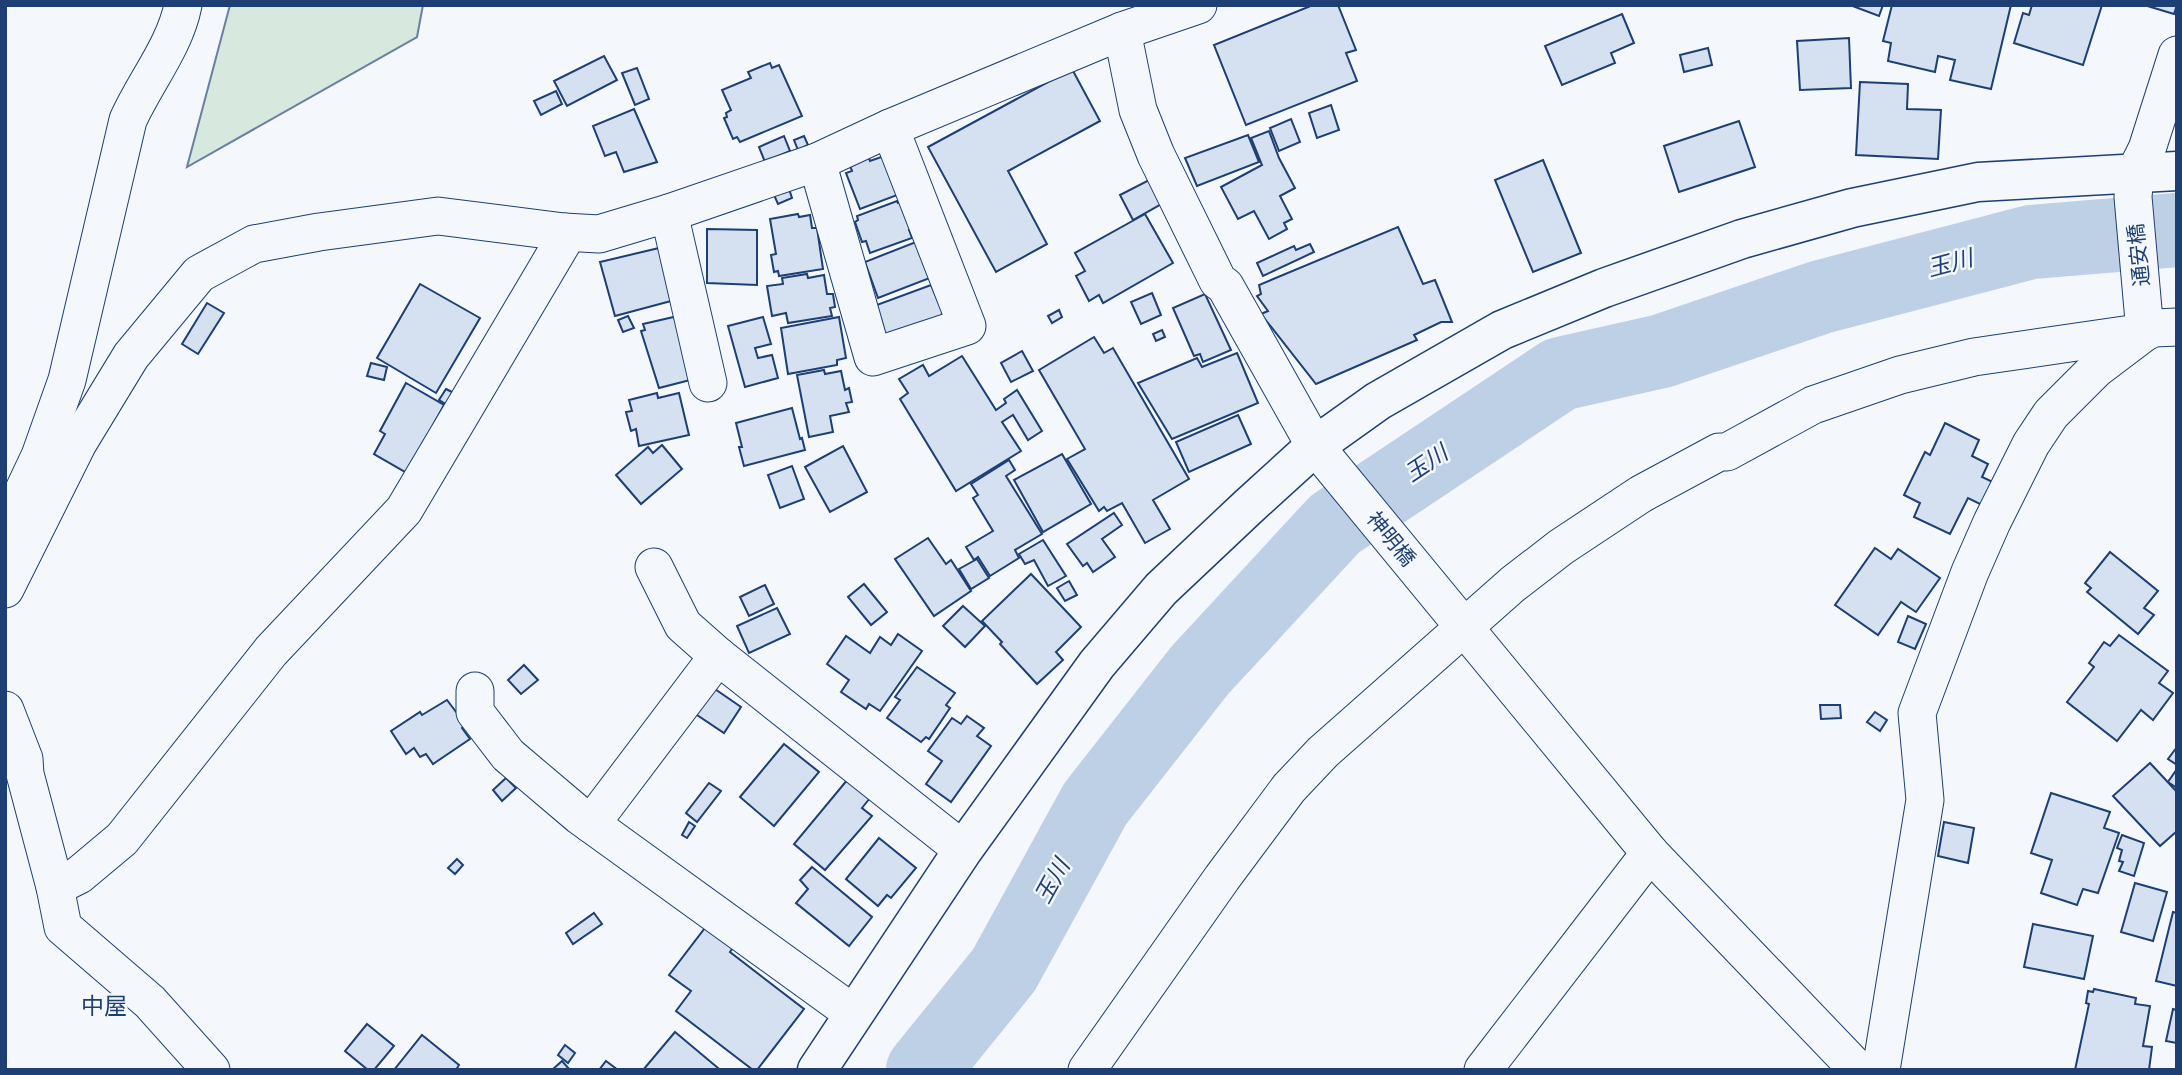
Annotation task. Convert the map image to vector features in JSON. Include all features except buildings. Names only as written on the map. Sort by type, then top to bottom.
[{"type":"street","points":[[5,530],[40,456],[67,380],[128,120],[176,31],[183,5]]},
{"type":"street","points":[[5,589],[78,443],[131,356],[199,274],[254,244],[438,216],[599,234],[817,162],[890,128],[1122,31],[1187,7]]},
{"type":"street","name":"神明橋","points":[[1122,31],[1138,110],[1156,155],[1218,281],[1225,286],[1322,455],[1650,853],[1858,1070]]},
{"type":"street","points":[[2134,185],[2177,55]]},
{"type":"street","points":[[817,162],[873,357],[967,326],[890,128]]},
{"type":"street","points":[[817,1070],[963,850],[1097,664],[1161,589],[1322,455],[1378,401],[1502,330],[1604,288],[1742,239],[1852,208],[1978,182],[2134,185],[2177,171]]},
{"type":"street","name":"通安橋","points":[[2134,185],[2155,324]]},
{"type":"street","points":[[669,212],[708,383]]},
{"type":"street","points":[[55,887],[79,875],[122,839],[271,651],[404,510],[562,243],[564,232]]},
{"type":"street","points":[[2155,324],[2160,350],[2177,350]]},
{"type":"street","points":[[1087,1070],[1289,788],[1458,621],[1561,547],[1642,494],[1813,405],[1900,374],[2155,324]]},
{"type":"street","points":[[1881,1070],[1925,800],[1917,713],[1970,572],[2031,444],[2050,414],[2096,369],[2155,324]]},
{"type":"street","points":[[654,567],[683,625],[718,656],[963,850]]},
{"type":"street","points":[[592,824],[718,656]]},
{"type":"street","points":[[475,691],[475,712],[508,755],[592,824],[854,1014]]},
{"type":"street","points":[[5,710],[24,759],[25,774],[55,887],[62,927],[150,1002],[211,1070]]},
{"type":"street","points":[[1483,1070],[1650,853]]},
{"type":"shaded area","points":[[230,5],[423,5],[417,37],[187,167]]},
{"type":"waterway","name":"玉川","points":[[923,1070],[1004,970],[1095,804],[1200,670],[1335,524],[1560,374],[1662,351],[1821,297],[2031,242],[2177,230]]},
{"type":"district","name":"中屋","points":[[104,1006]]}]
